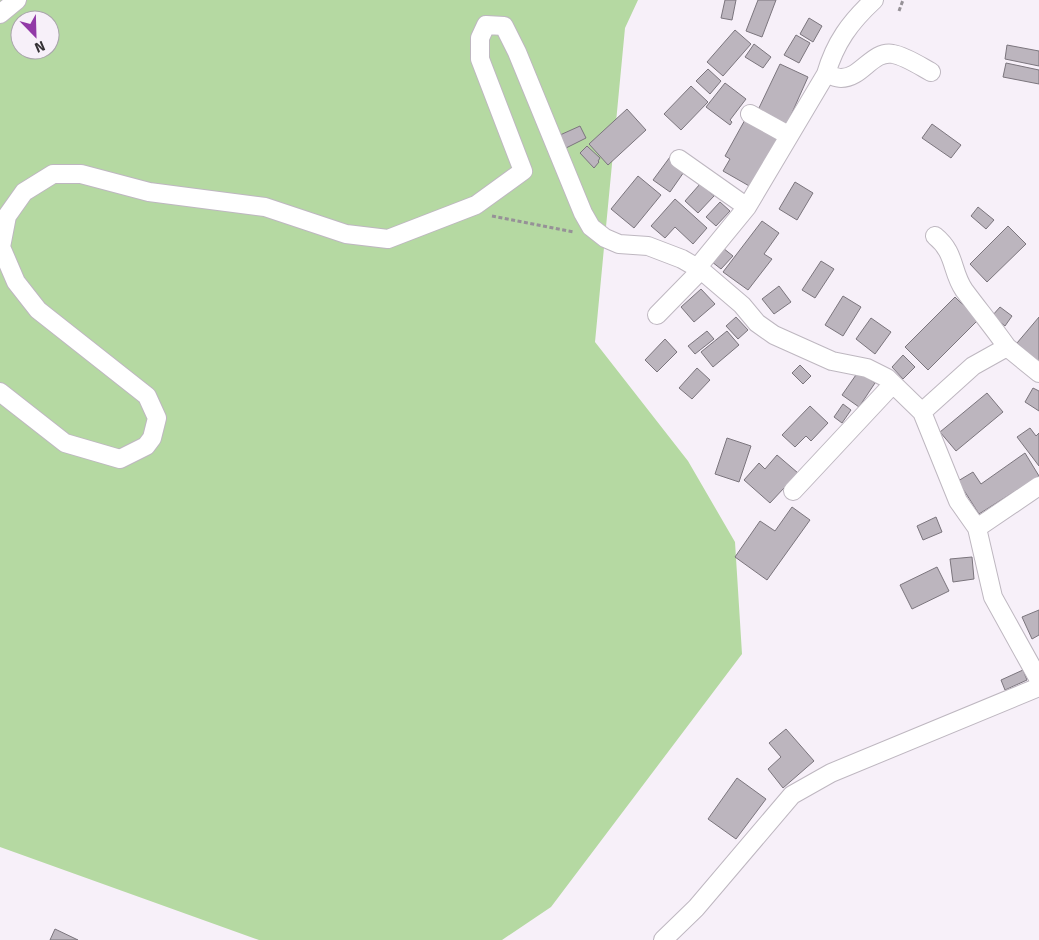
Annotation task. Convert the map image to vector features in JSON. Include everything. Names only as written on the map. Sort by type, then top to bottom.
[{"type":"street","points":[[0,14],[18,0]]},
{"type":"street","points":[[657,315],[699,269],[747,207],[788,135],[826,74],[832,53],[845,30],[874,0]]},
{"type":"street","points":[[0,392],[65,442],[120,459],[146,446],[152,438],[157,418],[147,396],[38,310],[16,282],[1,247],[7,216],[24,192],[53,174],[81,174],[149,192],[265,207],[346,234],[388,239],[476,204],[523,171],[480,59],[480,38],[486,25],[504,26],[518,52],[582,213],[591,227],[605,238],[619,244],[648,246],[682,259],[699,269],[742,305],[757,323],[774,335],[832,361],[867,368],[887,378],[892,385],[922,412],[958,501],[977,528],[993,597],[1039,680]]},
{"type":"street","points":[[826,74],[841,78],[854,75],[883,54],[893,54],[931,72]]},
{"type":"street","points":[[750,114],[788,135]]},
{"type":"street","points":[[679,158],[747,207]]},
{"type":"street","points":[[935,236],[946,245],[963,289],[981,310],[1007,347],[1039,373]]},
{"type":"street","points":[[922,412],[973,366],[1007,347]]},
{"type":"street","points":[[793,491],[892,385]]},
{"type":"street","points":[[977,528],[1039,486]]},
{"type":"street","points":[[663,940],[696,908],[792,796],[831,773],[1039,687]]},
{"type":"path","points":[[899,11],[903,0]]},
{"type":"path","points":[[485,215],[605,238]]},
{"type":"green space","points":[[0,0],[638,0],[625,28],[595,342],[688,461],[735,542],[742,654],[551,907],[502,940],[259,940],[0,847]]},
{"type":"building","points":[[725,0],[736,0],[732,20],[721,18]]},
{"type":"building","points":[[758,0],[776,0],[762,37],[746,31]]},
{"type":"building","points":[[809,18],[822,26],[813,42],[800,34]]},
{"type":"building","points":[[735,30],[751,44],[723,76],[707,62]]},
{"type":"building","points":[[796,35],[810,43],[799,63],[784,55]]},
{"type":"building","points":[[754,44],[771,57],[763,68],[745,57]]},
{"type":"building","points":[[1007,45],[1039,51],[1039,66],[1005,59]]},
{"type":"building","points":[[1006,63],[1039,70],[1039,84],[1003,77]]},
{"type":"building","points":[[780,64],[808,77],[787,124],[758,110]]},
{"type":"building","points":[[708,69],[721,81],[710,94],[696,81]]},
{"type":"building","points":[[725,83],[746,99],[730,120],[732,122],[730,125],[706,107]]},
{"type":"building","points":[[691,86],[708,102],[681,130],[664,114]]},
{"type":"building","points":[[627,109],[646,130],[608,165],[589,144]]},
{"type":"building","points":[[746,118],[779,137],[751,187],[723,171],[730,159],[725,156]]},
{"type":"building","points":[[932,124],[961,145],[951,158],[922,138]]},
{"type":"building","points":[[580,126],[586,138],[566,148],[560,135]]},
{"type":"building","points":[[587,146],[600,158],[594,168],[580,153]]},
{"type":"building","points":[[670,157],[686,169],[670,192],[653,180]]},
{"type":"building","points":[[638,176],[661,195],[634,228],[611,209]]},
{"type":"building","points":[[795,182],[813,193],[797,220],[779,209]]},
{"type":"building","points":[[700,184],[714,196],[698,213],[685,201]]},
{"type":"building","points":[[675,199],[707,228],[693,244],[675,227],[665,238],[651,226]]},
{"type":"building","points":[[720,202],[730,211],[716,226],[706,217]]},
{"type":"building","points":[[978,207],[994,220],[986,229],[971,216]]},
{"type":"building","points":[[762,221],[779,233],[764,254],[772,259],[748,290],[723,272]]},
{"type":"building","points":[[1008,226],[1026,244],[987,282],[970,264]]},
{"type":"building","points":[[723,248],[733,256],[721,269],[707,258]]},
{"type":"building","points":[[821,261],[834,269],[815,298],[802,290]]},
{"type":"building","points":[[779,286],[791,302],[774,314],[762,299]]},
{"type":"building","points":[[701,289],[715,304],[694,322],[681,307]]},
{"type":"building","points":[[843,296],[861,307],[843,336],[825,325]]},
{"type":"building","points":[[955,297],[978,320],[928,370],[905,347]]},
{"type":"building","points":[[1000,307],[1012,316],[1005,326],[992,316]]},
{"type":"building","points":[[736,317],[748,330],[738,339],[726,326]]},
{"type":"building","points":[[1039,317],[1039,361],[1038,361],[1017,343]]},
{"type":"building","points":[[871,318],[891,332],[875,354],[856,339]]},
{"type":"building","points":[[707,331],[714,339],[695,354],[688,346]]},
{"type":"building","points":[[727,331],[739,345],[713,367],[701,352]]},
{"type":"building","points":[[665,339],[677,352],[657,372],[645,360]]},
{"type":"building","points":[[903,355],[915,367],[903,379],[892,367]]},
{"type":"building","points":[[800,365],[811,376],[803,384],[792,373]]},
{"type":"building","points":[[697,368],[710,380],[692,399],[679,388]]},
{"type":"building","points":[[858,372],[875,383],[859,407],[842,395]]},
{"type":"building","points":[[1033,388],[1039,391],[1039,411],[1025,402]]},
{"type":"building","points":[[987,393],[1003,412],[956,451],[940,432]]},
{"type":"building","points":[[843,404],[851,410],[842,423],[834,417]]},
{"type":"building","points":[[810,406],[828,423],[811,441],[806,436],[795,447],[782,435]]},
{"type":"building","points":[[1030,428],[1036,436],[1039,433],[1039,466],[1017,437]]},
{"type":"building","points":[[727,438],[751,446],[739,482],[715,474]]},
{"type":"building","points":[[1025,453],[1039,476],[979,514],[958,481],[973,472],[981,484]]},
{"type":"building","points":[[777,455],[798,473],[770,503],[744,480],[759,463],[765,469]]},
{"type":"building","points":[[792,507],[810,520],[767,580],[735,557],[760,521],[775,531]]},
{"type":"building","points":[[936,517],[942,532],[923,540],[917,526]]},
{"type":"building","points":[[972,557],[974,579],[953,582],[950,559]]},
{"type":"building","points":[[937,567],[949,591],[912,609],[900,585]]},
{"type":"building","points":[[1039,610],[1039,635],[1032,639],[1022,617]]},
{"type":"building","points":[[1023,670],[1027,680],[1005,690],[1001,680]]},
{"type":"building","points":[[786,729],[814,761],[783,788],[768,769],[781,757],[769,743]]},
{"type":"building","points":[[737,778],[766,799],[736,839],[708,819]]},
{"type":"building","points":[[55,929],[78,940],[50,940]]}]
